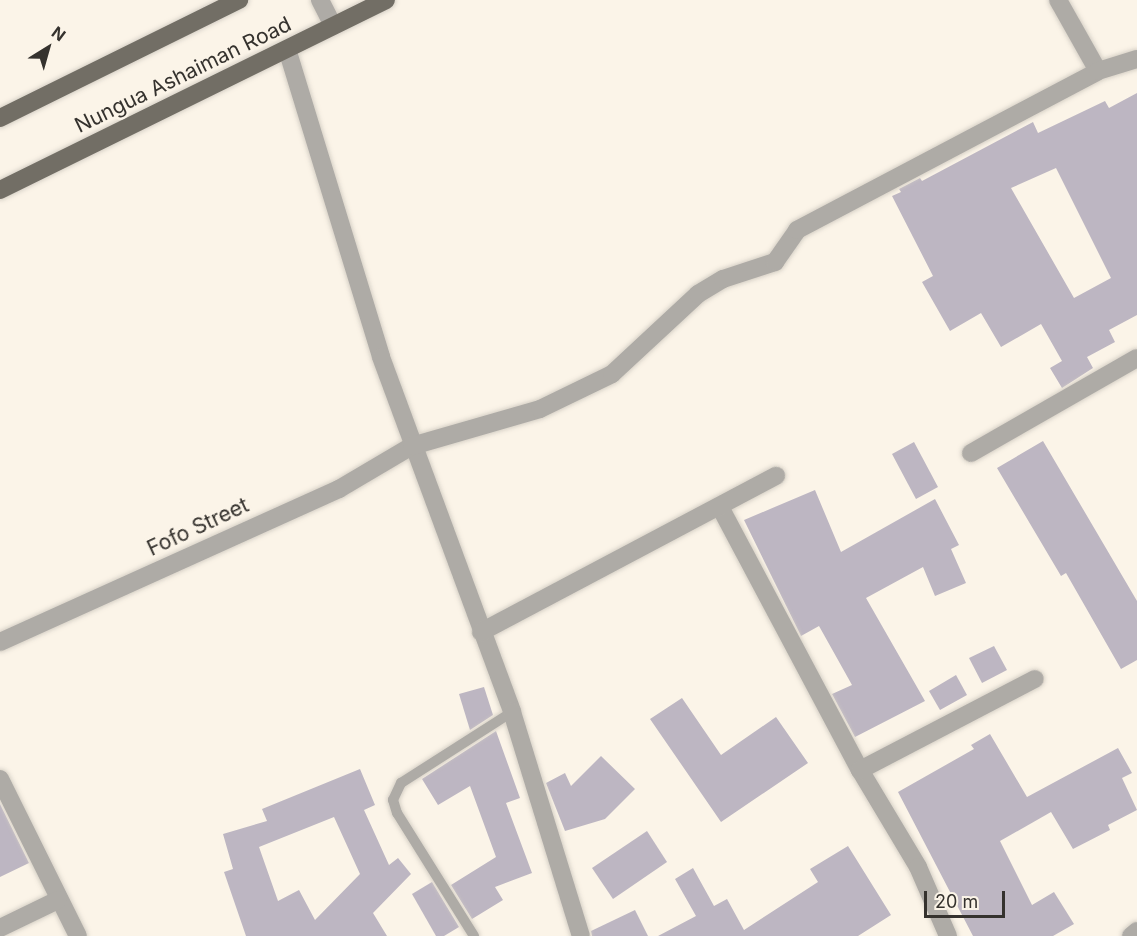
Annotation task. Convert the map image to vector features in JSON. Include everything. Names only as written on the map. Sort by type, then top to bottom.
[{"type":"main road","name":"Nungua Ashaiman Road","points":[[0,118],[239,0]]},
{"type":"main road","name":"Nungua Ashaiman Road","points":[[0,190],[386,0]]},
{"type":"street","points":[[320,0],[333,26]]},
{"type":"street","points":[[1058,0],[1098,71]]},
{"type":"street","points":[[287,49],[381,357],[512,712],[581,936]]},
{"type":"street","name":"Fofo Street","points":[[0,642],[339,489],[412,446],[540,409],[612,374],[698,294],[723,279],[775,261],[797,230],[1098,71],[1137,59]]},
{"type":"street","points":[[971,453],[1137,358]]},
{"type":"street","points":[[481,632],[776,476]]},
{"type":"street","points":[[720,507],[860,770],[918,867],[948,936]]},
{"type":"street","points":[[860,770],[1035,679]]},
{"type":"street","points":[[0,779],[58,900],[78,936]]},
{"type":"street","points":[[0,928],[58,900]]},
{"type":"street","points":[[1131,936],[1137,931]]},
{"type":"lane","points":[[474,936],[397,813],[393,800],[401,783],[512,712]]},
{"type":"building","points":[[1137,93],[1137,315],[1109,330],[1115,342],[1087,357],[1093,368],[1062,388],[1050,368],[1062,361],[1041,324],[1001,347],[981,313],[950,331],[922,282],[933,276],[892,196],[901,192],[899,189],[920,178],[922,181],[1033,122],[1038,133],[1105,101],[1109,108]],"holes":[[[1056,168],[1111,278],[1074,298],[1011,188]]]},
{"type":"building","points":[[1043,441],[1137,601],[1137,660],[1121,669],[1066,573],[1061,576],[997,468]]},
{"type":"building","points":[[914,442],[938,487],[916,499],[892,454]]},
{"type":"building","points":[[815,490],[841,552],[935,499],[959,545],[951,549],[966,583],[935,596],[923,567],[866,598],[925,701],[855,737],[832,694],[852,685],[819,626],[801,636],[744,520]]},
{"type":"building","points":[[994,646],[1007,670],[982,683],[969,658]]},
{"type":"building","points":[[956,675],[967,695],[940,710],[929,691]]},
{"type":"building","points":[[484,687],[493,715],[470,730],[459,694]]},
{"type":"building","points":[[682,698],[721,755],[776,717],[808,763],[721,822],[650,719]]},
{"type":"building","points":[[496,731],[520,798],[506,803],[532,873],[495,887],[503,900],[472,919],[451,885],[496,857],[470,786],[438,805],[422,779]]},
{"type":"building","points":[[990,734],[1027,797],[1118,748],[1132,773],[1122,778],[1137,810],[1108,825],[1110,830],[1073,849],[1051,812],[1000,841],[1032,905],[1054,892],[1074,924],[1053,936],[973,936],[898,792],[974,749],[971,745]]},
{"type":"building","points":[[601,756],[635,789],[605,819],[565,831],[546,783],[565,773],[571,786]]},
{"type":"building","points":[[360,769],[375,805],[364,810],[389,865],[398,858],[411,874],[373,913],[387,936],[246,936],[224,872],[233,869],[223,834],[267,821],[262,809]],"holes":[[[334,817],[360,874],[315,920],[299,890],[278,901],[259,847]]]},
{"type":"building","points":[[0,804],[29,863],[0,877]]},
{"type":"building","points":[[647,831],[667,862],[613,899],[592,868]]},
{"type":"building","points":[[848,846],[891,915],[858,936],[658,936],[696,916],[675,879],[693,868],[714,906],[727,899],[744,930],[818,882],[810,869]]},
{"type":"building","points":[[432,882],[459,927],[444,936],[436,936],[412,894]]},
{"type":"building","points":[[635,910],[648,936],[592,936],[591,931]]}]
